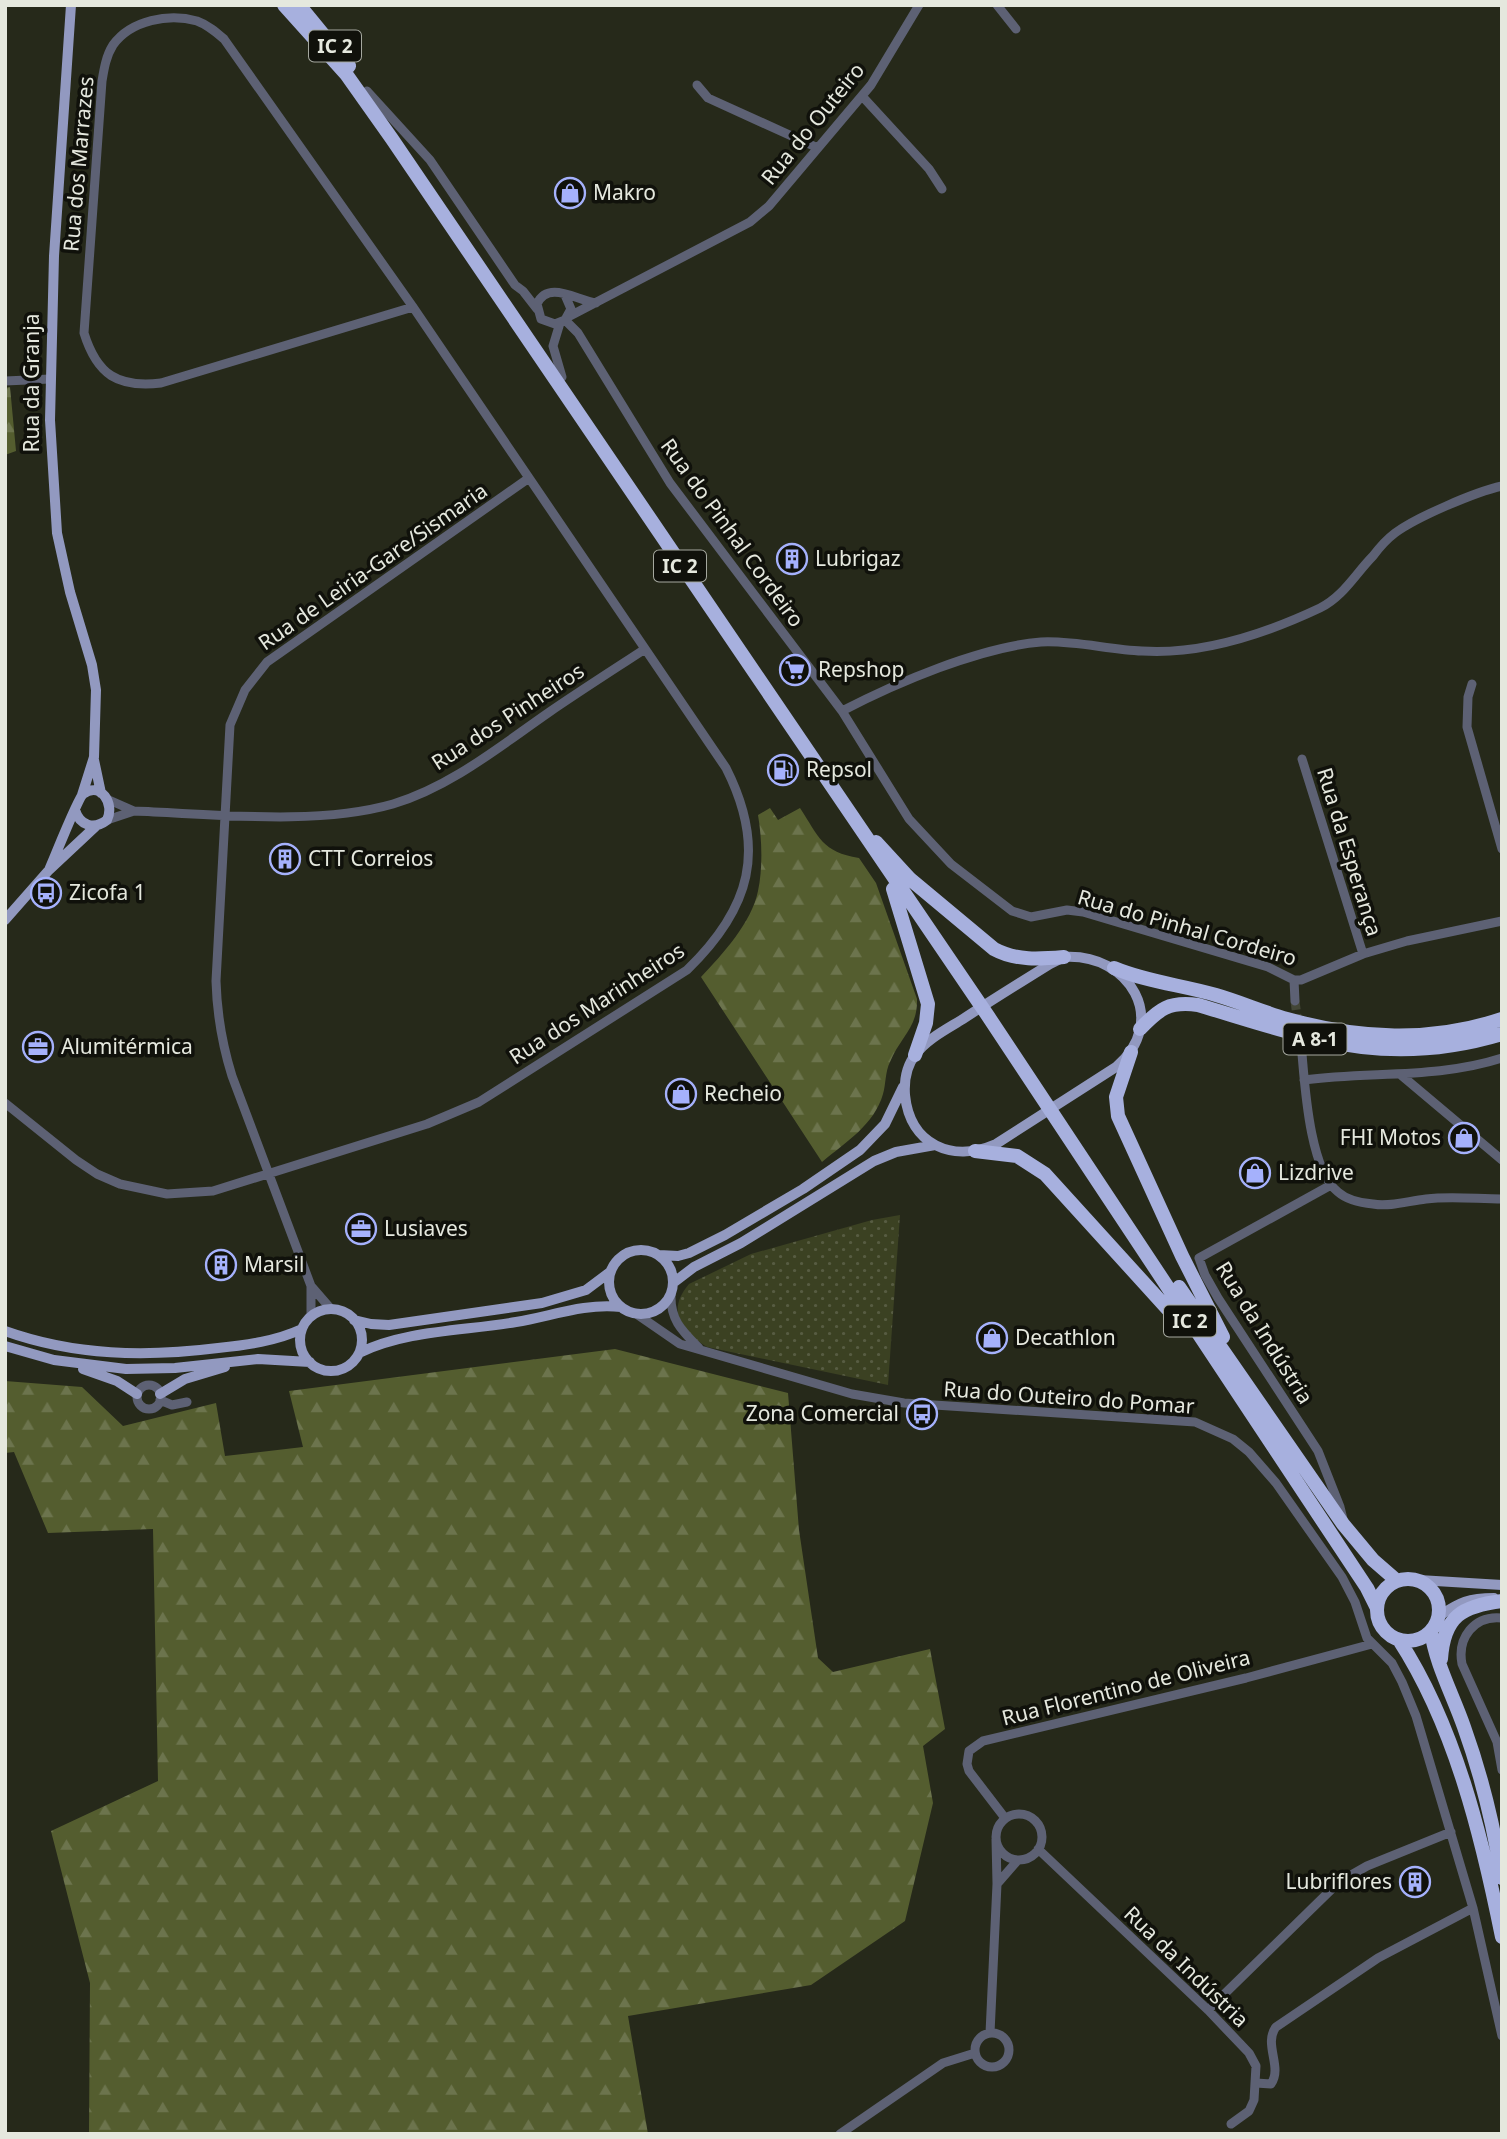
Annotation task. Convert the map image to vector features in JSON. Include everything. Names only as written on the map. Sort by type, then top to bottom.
[{"type":"highway","name":"IC 2","points":[[284,5],[346,74],[385,130],[1042,1097],[1367,1588],[1376,1606],[1379,1623],[1391,1637],[1399,1640],[1430,1699],[1458,1767],[1483,1848],[1502,1937]]},
{"type":"highway","name":"IC 2","points":[[299,5],[367,91],[1282,1437],[1343,1524],[1373,1560],[1396,1580]]},
{"type":"highway","points":[[876,842],[910,879],[994,949],[1024,958],[1064,957]]},
{"type":"highway","points":[[886,868],[928,1004],[926,1023],[915,1055]]},
{"type":"highway","name":"A 8-1","points":[[1114,968],[1146,980],[1217,995],[1286,1018],[1348,1033],[1401,1037],[1430,1035],[1459,1031],[1502,1019]]},
{"type":"highway","name":"A 8-1","points":[[1140,1030],[1167,1006],[1187,1003],[1314,1039],[1368,1049],[1438,1048],[1502,1034]]},
{"type":"highway","points":[[1131,1052],[1116,1097],[1118,1116],[1182,1255],[1248,1385]]},
{"type":"highway","points":[[975,1151],[1017,1156],[1045,1174],[1178,1318],[1251,1421],[1266,1436]]},
{"type":"highway","points":[[1376,1606],[1383,1591],[1396,1580],[1419,1580],[1435,1594],[1439,1615],[1431,1631],[1416,1641],[1399,1640]]},
{"type":"highway","points":[[1440,1667],[1444,1634],[1454,1619],[1469,1607],[1502,1599]]},
{"type":"highway","points":[[1431,1631],[1440,1667],[1480,1777],[1502,1878]]},
{"type":"main road","name":"Rua da Granja","points":[[71,5],[54,256],[50,379],[51,463],[56,522],[68,584],[92,665],[96,698],[93,757],[82,795]]},
{"type":"main road","name":"Rua da Granja","points":[[93,757],[105,797]]},
{"type":"main road","points":[[5,920],[49,870],[96,826],[107,820],[111,810],[105,797],[93,791],[82,795],[49,870]]},
{"type":"main road","points":[[75,810],[85,824],[96,826]]},
{"type":"main road","points":[[354,1320],[389,1325],[542,1303],[586,1290],[610,1272],[618,1259],[630,1251],[645,1250],[659,1255],[678,1256],[689,1253],[793,1195],[860,1150],[885,1124],[905,1085],[909,1066],[915,1055],[929,1041],[1023,981],[1064,957],[1095,959],[1114,968],[1134,992],[1140,1010],[1140,1030],[1131,1052],[1116,1068],[996,1144],[975,1151],[955,1152],[935,1145],[922,1135],[908,1113],[905,1085]]},
{"type":"main road","points":[[54,1360],[141,1369],[258,1359],[310,1362],[327,1370],[337,1370],[347,1366],[359,1353],[389,1341],[518,1322],[583,1307],[621,1307],[635,1313],[655,1310],[664,1304],[672,1288],[694,1267],[741,1243],[874,1161],[896,1152],[935,1145]]},
{"type":"main road","points":[[659,1255],[671,1270],[672,1288]]},
{"type":"main road","points":[[610,1272],[611,1291],[621,1307]]},
{"type":"main road","points":[[310,1362],[300,1343],[302,1329],[311,1316],[320,1311],[331,1309],[344,1312],[354,1320],[360,1332],[359,1353]]},
{"type":"main road","points":[[5,1331],[64,1347],[133,1355],[178,1353],[250,1344],[302,1329]]},
{"type":"main road","points":[[5,1346],[117,1381],[137,1394]]},
{"type":"main road","points":[[160,1397],[186,1379],[244,1360]]},
{"type":"main road","points":[[1419,1580],[1502,1586]]},
{"type":"main road","points":[[1439,1615],[1461,1601],[1502,1599]]},
{"type":"street","name":"Rua do Outeiro","points":[[564,320],[750,222],[769,206],[871,85],[919,5]]},
{"type":"street","points":[[997,5],[1016,29]]},
{"type":"street","name":"Rua dos Marrazes","points":[[413,307],[161,383],[141,385],[121,382],[105,372],[91,354],[84,333],[102,81],[110,52],[128,29],[151,20],[172,18],[197,21],[224,39],[413,307],[529,478]]},
{"type":"street","points":[[697,85],[708,98],[818,148]]},
{"type":"street","points":[[367,91],[430,160],[515,285],[523,291],[545,322],[564,320]]},
{"type":"street","points":[[862,96],[929,169],[942,189]]},
{"type":"street","points":[[523,291],[544,294],[554,291],[598,303]]},
{"type":"street","points":[[537,309],[539,299],[544,294]]},
{"type":"street","points":[[562,377],[553,346],[570,304],[565,295]]},
{"type":"street","name":"Rua do Pinhal Cordeiro","points":[[564,320],[578,333],[670,483],[842,711],[909,819],[951,864],[1013,911],[1031,917],[1067,910],[1083,912],[1268,967],[1294,980],[1363,954],[1435,934],[1501,920]]},
{"type":"street","points":[[5,381],[50,379]]},
{"type":"street","name":"Rua dos Marinheiros","points":[[5,1103],[97,1174],[142,1191],[167,1194],[213,1191],[427,1124],[478,1102],[687,970],[715,941],[733,912],[750,858],[746,819],[738,792],[726,768],[529,478]]},
{"type":"street","name":"Rua de Leiria-Gare/Sismaria","points":[[311,1286],[232,1076],[217,1018],[216,981],[230,724],[245,690],[267,662],[529,478]]},
{"type":"street","points":[[842,711],[884,689],[979,655],[1024,644],[1045,642],[1144,652],[1198,648],[1229,642],[1323,607],[1340,594],[1372,556],[1396,533],[1448,506],[1502,486]]},
{"type":"street","name":"Rua dos Pinheiros","points":[[107,820],[134,811],[314,817],[393,804],[421,793],[476,763],[645,649]]},
{"type":"street","points":[[1472,684],[1466,715],[1468,735],[1502,849]]},
{"type":"street","name":"Rua da Esperança","points":[[1302,759],[1363,954]]},
{"type":"street","name":"Rua dos Pinheiros","points":[[105,797],[134,811]]},
{"type":"street","points":[[1294,980],[1295,1001]]},
{"type":"street","points":[[1301,1054],[1311,1133],[1325,1176],[1345,1197],[1375,1205],[1427,1199],[1502,1199]]},
{"type":"street","points":[[1304,1080],[1358,1074],[1401,1075],[1467,1067],[1502,1058]]},
{"type":"street","points":[[1401,1075],[1502,1160]]},
{"type":"street","name":"Rua da Indústria","points":[[1331,1185],[1199,1258],[1218,1298],[1318,1451],[1340,1507],[1343,1524]]},
{"type":"street","points":[[311,1286],[331,1309]]},
{"type":"street","points":[[311,1286],[311,1316]]},
{"type":"street","points":[[672,1288],[670,1305],[674,1320],[701,1350]]},
{"type":"street","name":"Rua do Outeiro do Pomar","points":[[635,1313],[680,1343],[840,1391],[904,1403],[1195,1422],[1233,1439],[1249,1451],[1276,1483],[1342,1577],[1355,1602],[1367,1638],[1392,1663],[1416,1716],[1473,1908],[1502,2036]]},
{"type":"street","points":[[160,1397],[152,1409],[144,1408],[138,1402],[137,1394],[141,1387],[149,1385],[156,1387],[160,1397],[172,1405],[187,1402]]},
{"type":"street","points":[[1502,1618],[1493,1617],[1475,1624],[1466,1634],[1460,1653],[1462,1664],[1497,1742],[1502,1770]]},
{"type":"street","name":"Rua Florentino de Oliveira","points":[[1005,1818],[974,1778],[967,1764],[969,1751],[983,1741],[1246,1678],[1372,1644]]},
{"type":"street","points":[[990,2033],[997,1884],[996,1839],[996,1831],[1005,1818],[1018,1814],[1032,1818],[1040,1829],[1041,1843],[1038,1849],[1032,1855],[1018,1860],[1011,1859],[1000,1851],[996,1839]]},
{"type":"street","points":[[1208,2010],[1339,1882],[1367,1866],[1451,1832]]},
{"type":"street","name":"Rua da Indústria","points":[[1038,1849],[1208,2010],[1249,2053],[1256,2066],[1256,2083]]},
{"type":"street","points":[[997,1884],[1018,1860]]},
{"type":"street","points":[[1231,2124],[1249,2111],[1256,2083],[1271,2084],[1274,2079],[1274,2059],[1270,2043],[1276,2027],[1378,1958],[1473,1908]]},
{"type":"street","points":[[990,2033],[1003,2037],[1009,2045],[1004,2063],[992,2068],[980,2063],[975,2053],[981,2037],[990,2033]]},
{"type":"street","points":[[840,2134],[943,2063],[975,2053]]},
{"type":"green space","points":[[10,387],[16,451],[5,455],[5,388]]},
{"type":"green space","points":[[770,808],[778,820],[800,808],[823,842],[837,852],[859,858],[876,883],[917,999],[915,1018],[890,1062],[879,1105],[858,1132],[822,1162],[701,977],[735,937],[755,903],[761,863],[758,815]]},
{"type":"green space","points":[[900,1215],[888,1385],[707,1347],[690,1334],[680,1320],[678,1303],[689,1284],[751,1254],[872,1220]]},
{"type":"green space","points":[[615,1349],[788,1393],[799,1530],[818,1658],[833,1672],[930,1649],[945,1729],[923,1746],[933,1803],[905,1921],[811,1985],[628,2016],[648,2134],[89,2134],[90,1983],[51,1831],[158,1781],[153,1529],[48,1533],[14,1452],[5,1453],[5,1381],[82,1387],[123,1426],[216,1403],[225,1456],[303,1447],[289,1391]]},
{"type":"tunnel","points":[[1295,1001],[1302,1054]]},
{"type":"place","name":"Makro","points":[[570,193]]},
{"type":"place","name":"Lubrigaz","points":[[792,559]]},
{"type":"place","name":"Repshop","points":[[795,670]]},
{"type":"place","name":"Repsol","points":[[783,770]]},
{"type":"place","name":"CTT Correios","points":[[285,859]]},
{"type":"place","name":"Zicofa 1","points":[[46,893]]},
{"type":"place","name":"Alumitérmica","points":[[38,1047]]},
{"type":"place","name":"Recheio","points":[[681,1094]]},
{"type":"place","name":"FHI Motos","points":[[1464,1138]]},
{"type":"place","name":"Lizdrive","points":[[1255,1173]]},
{"type":"place","name":"Lusiaves","points":[[361,1229]]},
{"type":"place","name":"Marsil","points":[[221,1265]]},
{"type":"place","name":"Decathlon","points":[[992,1338]]},
{"type":"place","name":"Zona Comercial","points":[[922,1414]]},
{"type":"place","name":"Lubriflores","points":[[1415,1882]]}]
